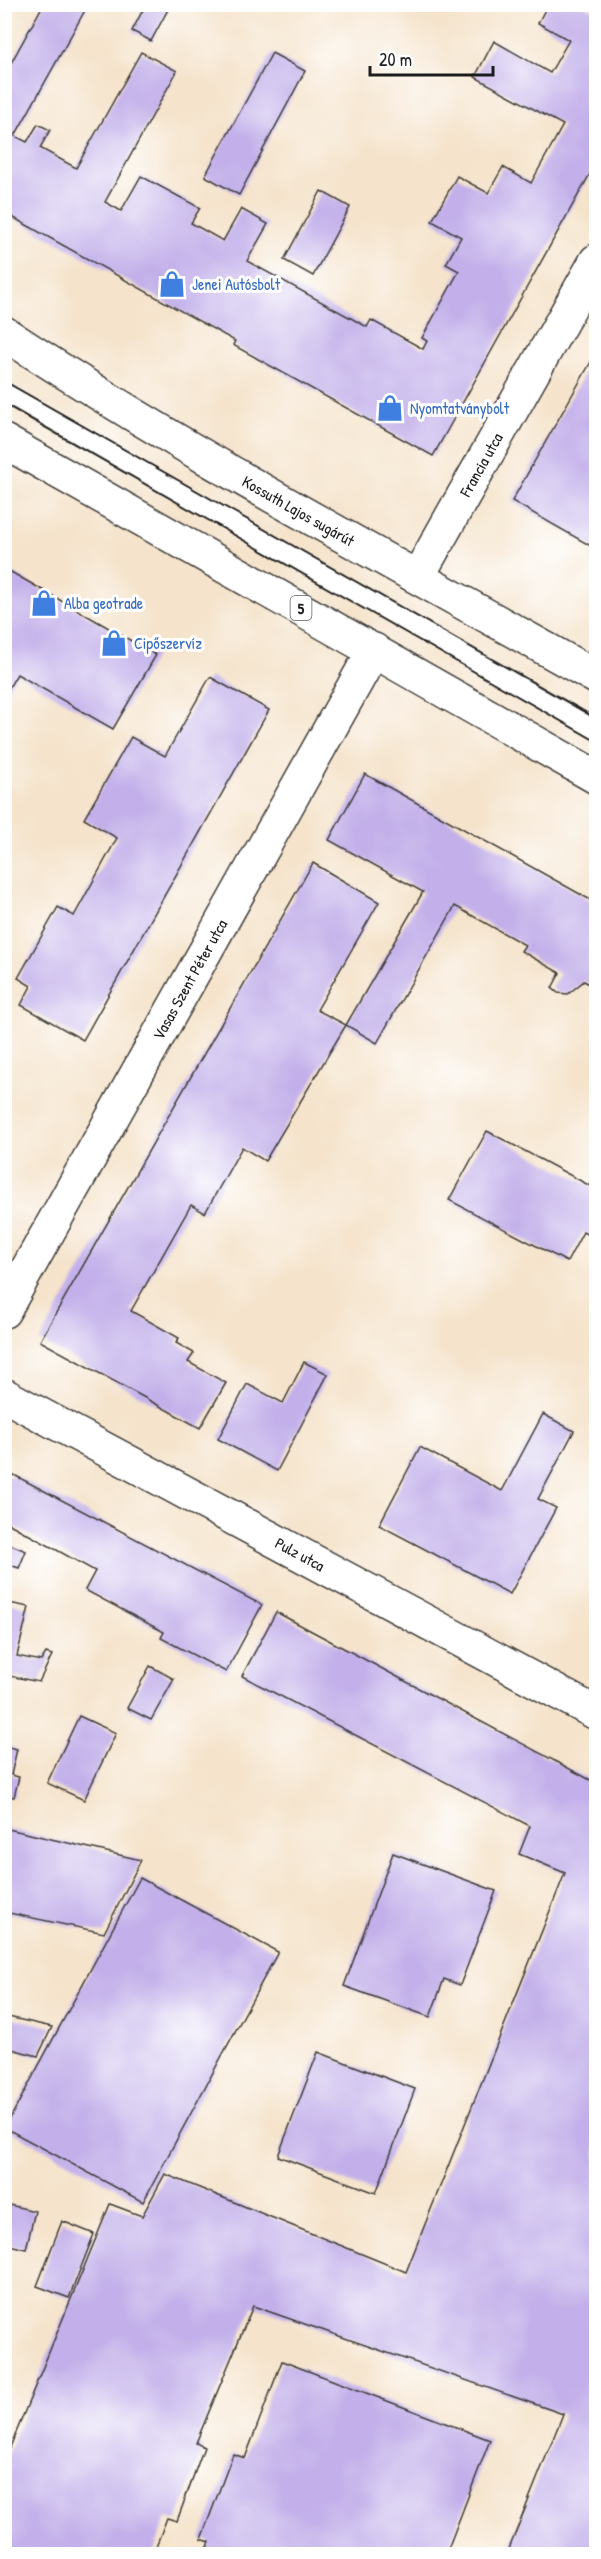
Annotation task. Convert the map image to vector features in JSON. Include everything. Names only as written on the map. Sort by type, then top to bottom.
[{"type":"street","name":"Francia utca","points":[[418,576],[597,261]]},
{"type":"street","name":"Kossuth Lajos sugárút","points":[[4,333],[91,390],[263,490],[597,677]]},
{"type":"street","name":"5","points":[[4,441],[597,777]]},
{"type":"street","name":"Vasas Szent Péter utca","points":[[4,1311],[374,650]]},
{"type":"street","name":"Pulz utca","points":[[4,1395],[597,1713]]},
{"type":"lane","points":[[4,392],[597,730]]},
{"type":"building","points":[[146,4],[171,4],[151,41],[132,31]]},
{"type":"building","points":[[548,4],[582,4],[593,10],[596,4],[596,163],[433,456],[233,345],[235,341],[5,213],[5,74],[43,5],[88,5],[15,136],[27,142],[38,124],[50,130],[40,148],[76,168],[141,52],[177,71],[105,202],[121,211],[141,176],[200,208],[191,223],[223,241],[241,209],[268,224],[247,261],[367,327],[371,320],[423,349],[427,341],[422,338],[459,271],[446,264],[461,237],[432,221],[457,176],[488,193],[503,167],[531,183],[563,125],[475,77],[494,41],[550,73],[569,40],[538,23]]},
{"type":"building","points":[[272,53],[305,71],[239,195],[205,176]]},
{"type":"building","points":[[321,191],[350,207],[313,276],[284,260]]},
{"type":"building","points":[[596,353],[596,549],[512,501]]},
{"type":"building","points":[[4,568],[156,655],[113,729],[17,674],[7,691],[4,689]]},
{"type":"building","points":[[210,677],[269,710],[83,1040],[21,1005],[31,986],[18,978],[58,907],[74,916],[117,838],[84,819],[131,737],[165,756]]},
{"type":"building","points":[[365,774],[596,903],[596,988],[584,981],[568,994],[558,993],[552,988],[560,973],[521,951],[525,945],[455,906],[377,1043],[346,1025],[423,892],[329,840]]},
{"type":"building","points":[[313,863],[379,902],[317,1010],[346,1025],[265,1161],[242,1147],[205,1213],[191,1205],[131,1311],[179,1338],[176,1343],[194,1353],[188,1362],[226,1383],[200,1428],[40,1341]]},
{"type":"building","points":[[487,1131],[596,1189],[596,1239],[583,1232],[567,1262],[449,1200]]},
{"type":"building","points":[[304,1362],[328,1374],[277,1471],[218,1439],[247,1384],[283,1403]]},
{"type":"building","points":[[543,1414],[574,1431],[538,1499],[556,1508],[510,1594],[379,1525],[420,1447],[502,1491]]},
{"type":"building","points":[[14,1475],[262,1605],[226,1672],[161,1638],[164,1632],[85,1590],[95,1571],[4,1521],[4,1479]]},
{"type":"building","points":[[4,1542],[26,1551],[19,1568],[4,1563]]},
{"type":"building","points":[[4,1602],[29,1607],[17,1656],[41,1661],[46,1653],[52,1655],[39,1682],[4,1675]]},
{"type":"building","points":[[276,1612],[596,1783],[596,2554],[507,2554],[563,2414],[253,2306],[196,2443],[204,2447],[177,2521],[167,2518],[153,2554],[4,2554],[4,2462],[110,2204],[142,2216],[165,2174],[406,2272],[565,1873],[519,1854],[530,1826],[242,1676]]},
{"type":"building","points":[[150,1666],[174,1679],[151,1720],[127,1708]]},
{"type":"building","points":[[79,1716],[116,1733],[84,1800],[47,1783]]},
{"type":"building","points":[[4,1746],[17,1749],[11,1775],[19,1777],[14,1797],[4,1796]]},
{"type":"building","points":[[4,1828],[141,1860],[104,1933],[4,1912]]},
{"type":"building","points":[[393,1853],[496,1891],[460,1985],[444,1979],[430,2017],[344,1986]]},
{"type":"building","points":[[140,1878],[278,1952],[143,2202],[5,2128]]},
{"type":"building","points":[[4,2016],[52,2027],[38,2056],[4,2047]]},
{"type":"building","points":[[318,2052],[415,2089],[376,2193],[278,2156]]},
{"type":"building","points":[[5,2204],[35,2211],[26,2249],[5,2244]]},
{"type":"building","points":[[62,2221],[94,2234],[69,2298],[37,2286]]},
{"type":"building","points":[[282,2361],[490,2440],[446,2554],[205,2554],[210,2542],[201,2539],[233,2454],[245,2458]]},
{"type":"tram line","points":[[4,381],[596,718]]},
{"type":"tram line","points":[[4,404],[596,741]]},
{"type":"place","name":"Jenei Autósbolt","points":[[172,284]]},
{"type":"place","name":"Nyomtatványbolt","points":[[390,408]]},
{"type":"place","name":"Alba geotrade","points":[[44,603]]},
{"type":"place","name":"Cipőszervíz","points":[[114,643]]}]
